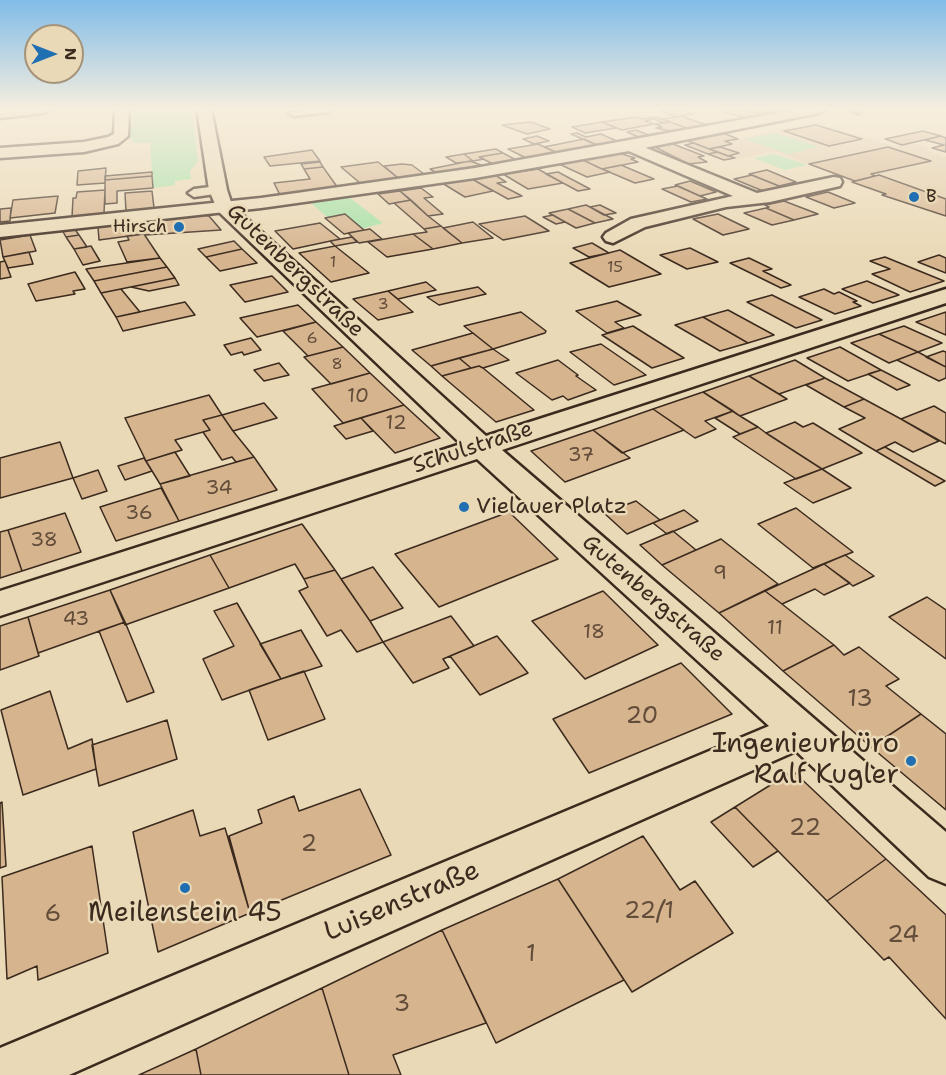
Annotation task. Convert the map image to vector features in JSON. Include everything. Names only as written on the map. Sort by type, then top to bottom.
[{"type":"street","name":"Gutenbergstraße","points":[[209,159],[212,197],[480,446],[801,730],[946,862]]},
{"type":"street","points":[[0,231],[212,197],[348,192],[554,159]]},
{"type":"street","points":[[660,159],[754,199]]},
{"type":"street","points":[[613,237],[638,223],[726,202],[754,199],[834,182]]},
{"type":"street","name":"Schulstraße","points":[[0,604],[946,296]]},
{"type":"street","name":"Luisenstraße","points":[[3,1075],[801,730]]},
{"type":"shaded area","points":[[796,159],[946,159],[946,217],[848,182]]},
{"type":"green space","points":[[151,159],[198,159],[190,171],[191,179],[175,181],[175,185],[153,188]]},
{"type":"green space","points":[[756,159],[790,159],[807,165],[785,170]]},
{"type":"green space","points":[[350,198],[383,223],[346,233],[311,203]]},
{"type":"building","points":[[265,159],[320,161],[270,166]]},
{"type":"building","points":[[450,159],[473,161],[456,163]]},
{"type":"building","points":[[483,159],[518,161],[495,165]]},
{"type":"building","points":[[631,159],[638,162],[602,169],[583,160]]},
{"type":"building","points":[[679,159],[702,159],[707,162],[688,164]]},
{"type":"building","points":[[831,159],[931,161],[871,174],[875,176],[855,181],[809,164]]},
{"type":"building","points":[[583,160],[610,172],[587,177],[559,164]]},
{"type":"building","points":[[470,161],[481,165],[437,173],[430,169]]},
{"type":"building","points":[[320,162],[323,167],[304,169],[301,164]]},
{"type":"building","points":[[378,162],[398,178],[360,183],[341,167]]},
{"type":"building","points":[[412,165],[424,174],[398,178],[384,166]]},
{"type":"building","points":[[621,165],[654,179],[635,183],[602,169]]},
{"type":"building","points":[[323,167],[338,188],[280,195],[274,183],[310,179],[304,169]]},
{"type":"building","points":[[106,168],[105,183],[77,185],[78,171]]},
{"type":"building","points":[[538,169],[563,183],[528,189],[503,174]]},
{"type":"building","points":[[767,170],[796,182],[779,186],[749,174]]},
{"type":"building","points":[[152,172],[152,176],[105,180],[105,176]]},
{"type":"building","points":[[558,172],[590,189],[578,191],[546,174]]},
{"type":"building","points":[[495,175],[506,182],[497,183],[522,196],[508,199],[472,179]]},
{"type":"building","points":[[752,175],[782,187],[763,191],[734,179]]},
{"type":"building","name":"B","points":[[879,175],[946,199],[946,216],[882,195],[886,194],[852,182]]},
{"type":"building","points":[[152,176],[153,188],[117,191],[117,203],[105,204],[105,180]]},
{"type":"building","points":[[472,179],[493,191],[465,197],[442,183]]},
{"type":"building","points":[[690,181],[716,192],[700,196],[675,185]]},
{"type":"building","points":[[678,186],[707,199],[691,202],[662,189]]},
{"type":"building","points":[[421,188],[433,197],[424,198],[443,214],[428,216],[400,191]]},
{"type":"building","points":[[105,190],[104,213],[72,217],[73,198],[76,198],[77,192]]},
{"type":"building","points":[[152,191],[154,208],[126,211],[125,193]]},
{"type":"building","points":[[400,191],[411,200],[389,204],[378,194]]},
{"type":"building","points":[[828,192],[855,203],[834,208],[806,197]]},
{"type":"building","points":[[58,196],[55,213],[10,218],[13,200]]},
{"type":"building","points":[[411,200],[441,226],[424,229],[394,203]]},
{"type":"building","points":[[784,201],[818,214],[794,220],[766,208],[769,207],[765,205]]},
{"type":"building","points":[[586,205],[613,219],[595,223],[568,209]]},
{"type":"building","points":[[600,205],[616,213],[604,215],[590,207]]},
{"type":"building","points":[[11,208],[10,221],[0,222],[0,209]]},
{"type":"building","points":[[766,208],[794,220],[772,225],[744,213]]},
{"type":"building","points":[[568,209],[595,223],[576,228],[549,213]]},
{"type":"building","points":[[345,214],[364,230],[344,234],[325,218]]},
{"type":"building","points":[[718,214],[749,229],[723,235],[693,219]]},
{"type":"building","points":[[553,215],[565,222],[556,224],[543,217]]},
{"type":"building","name":"Hirsch","points":[[209,216],[221,230],[145,235],[138,223]]},
{"type":"building","points":[[525,216],[549,231],[503,240],[479,224]]},
{"type":"building","points":[[473,222],[493,238],[462,243],[443,228]]},
{"type":"building","points":[[138,223],[144,234],[99,240],[98,227]]},
{"type":"building","points":[[320,223],[340,239],[293,249],[275,231]]},
{"type":"building","points":[[441,226],[462,243],[433,249],[413,234],[427,232],[424,229]]},
{"type":"building","points":[[74,228],[79,235],[66,237],[62,230]]},
{"type":"building","points":[[370,229],[382,239],[359,243],[348,233]]},
{"type":"building","points":[[144,234],[160,258],[127,262],[118,242],[129,240],[127,236]]},
{"type":"building","points":[[413,234],[433,249],[387,257],[368,242]]},
{"type":"building","points":[[30,235],[36,251],[3,257],[0,240]]},
{"type":"building","points":[[79,235],[87,247],[74,249],[66,237]]},
{"type":"building","points":[[352,237],[357,242],[335,246],[330,241]]},
{"type":"building","points":[[234,241],[242,249],[206,257],[198,249]]},
{"type":"building","points":[[592,243],[609,253],[589,257],[573,248]]},
{"type":"building","points":[[91,246],[100,261],[83,265],[74,249]]},
{"type":"building","points":[[335,246],[369,273],[331,282],[299,253]]},
{"type":"building","points":[[690,248],[718,262],[687,269],[660,255]]},
{"type":"building","points":[[242,249],[257,263],[220,271],[206,257]]},
{"type":"building","points":[[620,250],[661,274],[609,287],[570,263]]},
{"type":"building","points":[[29,252],[33,264],[8,268],[3,257]]},
{"type":"building","points":[[939,255],[946,258],[946,273],[918,262]]},
{"type":"building","points":[[885,257],[944,281],[910,292],[872,274],[890,269],[870,261]]},
{"type":"building","points":[[160,258],[167,267],[94,281],[86,269]]},
{"type":"building","points":[[749,258],[772,269],[763,271],[791,285],[781,288],[730,263]]},
{"type":"building","points":[[5,261],[11,277],[0,279],[0,262]]},
{"type":"building","points":[[167,267],[175,278],[101,293],[94,281]]},
{"type":"building","points":[[75,272],[85,289],[73,291],[75,294],[36,301],[28,284]]},
{"type":"building","points":[[272,276],[288,292],[245,302],[230,285]]},
{"type":"building","points":[[175,278],[179,285],[149,291],[131,287]]},
{"type":"building","points":[[867,281],[899,295],[873,303],[842,289]]},
{"type":"building","points":[[426,282],[436,290],[398,299],[388,291]]},
{"type":"building","points":[[478,287],[486,294],[439,305],[427,297]]},
{"type":"building","points":[[121,289],[140,312],[116,317],[101,293]]},
{"type":"building","points":[[824,289],[834,294],[839,292],[857,301],[853,302],[861,306],[835,314],[799,297]]},
{"type":"building","points":[[388,291],[413,312],[378,320],[353,299]]},
{"type":"building","points":[[772,295],[822,320],[796,328],[747,302]]},
{"type":"building","points":[[617,301],[641,315],[615,322],[624,328],[607,333],[576,311]]},
{"type":"building","points":[[185,302],[195,315],[123,331],[116,317]]},
{"type":"building","points":[[298,305],[316,322],[257,337],[240,318]]},
{"type":"building","points":[[728,310],[774,335],[748,343],[703,317]]},
{"type":"building","points":[[521,312],[546,331],[545,333],[493,349],[464,326]]},
{"type":"building","points":[[946,312],[946,335],[916,322]]},
{"type":"building","points":[[703,317],[748,343],[720,351],[675,325]]},
{"type":"building","points":[[316,322],[343,347],[308,356],[283,331]]},
{"type":"building","points":[[633,326],[684,358],[652,368],[602,335]]},
{"type":"building","points":[[904,326],[942,343],[918,352],[879,334]]},
{"type":"building","points":[[473,333],[493,349],[431,366],[412,350]]},
{"type":"building","points":[[879,334],[918,352],[889,363],[851,343]]},
{"type":"building","points":[[251,338],[261,350],[244,355],[242,352],[231,355],[224,345]]},
{"type":"building","points":[[601,344],[646,375],[614,385],[570,352]]},
{"type":"building","points":[[343,347],[370,373],[331,384],[304,357]]},
{"type":"building","points":[[840,347],[881,370],[848,381],[807,358]]},
{"type":"building","points":[[493,349],[509,360],[483,368],[479,366],[471,368],[459,358]]},
{"type":"building","points":[[918,352],[946,367],[946,378],[939,381],[897,360]]},
{"type":"building","points":[[946,352],[946,367],[926,357]]},
{"type":"building","points":[[459,358],[471,368],[442,376],[431,366]]},
{"type":"building","points":[[558,360],[596,390],[568,400],[563,396],[552,400],[516,373]]},
{"type":"building","points":[[795,360],[825,378],[779,394],[749,376]]},
{"type":"building","points":[[279,363],[289,375],[264,381],[254,370]]},
{"type":"building","points":[[479,366],[534,410],[496,422],[442,376]]},
{"type":"building","points":[[881,370],[910,385],[897,390],[868,374]]},
{"type":"building","points":[[370,373],[404,405],[343,423],[312,389]]},
{"type":"building","points":[[749,376],[787,399],[740,416],[703,392]]},
{"type":"building","points":[[825,378],[864,399],[844,407],[806,385]]},
{"type":"building","points":[[703,392],[733,411],[705,421],[716,429],[695,438],[653,409]]},
{"type":"building","points":[[209,395],[222,415],[203,420],[210,430],[175,440],[182,450],[146,461],[125,418]]},
{"type":"building","points":[[864,399],[939,441],[913,452],[895,442],[876,451],[839,429],[865,418],[844,407]]},
{"type":"building","points":[[264,403],[277,418],[233,431],[222,415]]},
{"type":"building","points":[[404,405],[440,438],[395,453],[361,418]]},
{"type":"building","points":[[934,406],[946,413],[946,444],[901,419]]},
{"type":"building","points":[[653,409],[684,430],[622,453],[593,430]]},
{"type":"building","points":[[733,411],[758,427],[740,434],[715,418]]},
{"type":"building","points":[[222,415],[254,457],[236,462],[232,457],[222,460],[203,432],[210,430],[203,420]]},
{"type":"building","points":[[361,418],[373,431],[346,439],[334,426]]},
{"type":"building","points":[[795,422],[803,427],[813,423],[862,453],[822,469],[766,433]]},
{"type":"building","points":[[758,427],[822,469],[796,479],[733,437]]},
{"type":"building","points":[[593,430],[630,458],[565,482],[531,451]]},
{"type":"building","points":[[60,442],[73,478],[0,498],[0,458]]},
{"type":"building","points":[[885,447],[945,481],[935,486],[876,451]]},
{"type":"building","points":[[175,452],[190,476],[160,484],[146,461]]},
{"type":"building","points":[[254,457],[277,490],[179,521],[160,484]]},
{"type":"building","points":[[144,458],[152,471],[125,480],[118,466]]},
{"type":"building","points":[[822,469],[851,488],[813,503],[784,483]]},
{"type":"building","points":[[98,470],[107,491],[82,499],[73,478]]},
{"type":"building","points":[[161,488],[179,521],[116,541],[100,507]]},
{"type":"building","points":[[636,501],[660,520],[627,534],[604,513]]},
{"type":"building","points":[[796,508],[853,552],[813,568],[758,524]]},
{"type":"building","points":[[684,510],[698,521],[667,534],[653,523]]},
{"type":"building","points":[[509,512],[558,559],[439,607],[395,554]]},
{"type":"building","points":[[65,513],[81,552],[22,571],[8,530]]},
{"type":"building","points":[[302,524],[335,570],[304,579],[295,564],[229,588],[210,555]]},
{"type":"building","points":[[8,530],[22,571],[0,578],[0,532]]},
{"type":"building","points":[[673,531],[696,550],[662,565],[640,545]]},
{"type":"building","points":[[721,539],[778,584],[719,613],[662,565]]},
{"type":"building","points":[[210,555],[229,588],[125,625],[110,590]]},
{"type":"building","points":[[845,555],[874,576],[853,586],[824,564]]},
{"type":"building","points":[[824,564],[850,583],[824,595],[815,589],[782,604],[765,591]]},
{"type":"building","points":[[373,567],[403,608],[370,621],[341,579]]},
{"type":"building","points":[[335,570],[383,642],[357,652],[341,630],[327,636],[299,591],[308,587],[304,579]]},
{"type":"building","points":[[110,590],[125,622],[38,653],[28,617]]},
{"type":"building","points":[[603,591],[658,645],[585,679],[532,621]]},
{"type":"building","points":[[765,591],[834,645],[783,671],[719,613]]},
{"type":"building","points":[[927,597],[946,610],[946,659],[889,617]]},
{"type":"building","points":[[237,603],[281,679],[222,700],[203,659],[234,646],[214,611]]},
{"type":"building","points":[[451,616],[474,646],[443,659],[449,668],[413,683],[383,642]]},
{"type":"building","points":[[28,617],[39,656],[0,670],[0,626]]},
{"type":"building","points":[[125,622],[154,692],[127,702],[99,631]]},
{"type":"building","points":[[301,630],[322,666],[281,679],[260,644]]},
{"type":"building","points":[[497,636],[528,673],[480,695],[450,656]]},
{"type":"building","points":[[834,645],[844,655],[859,647],[899,679],[886,686],[921,714],[871,747],[783,671]]},
{"type":"building","points":[[681,663],[732,714],[589,773],[553,719]]},
{"type":"building","points":[[304,671],[325,719],[268,740],[249,690]]},
{"type":"building","points":[[50,691],[68,749],[92,739],[96,769],[23,795],[1,710]]},
{"type":"building","points":[[921,714],[946,734],[946,810],[871,747]]},
{"type":"building","points":[[167,720],[177,759],[99,786],[92,745]]},
{"type":"building","points":[[793,771],[886,859],[827,901],[735,807]]},
{"type":"building","points":[[360,789],[391,855],[250,913],[229,836],[262,823],[258,810],[294,796],[299,811]]},
{"type":"building","points":[[2,802],[6,866],[0,868],[0,803]]},
{"type":"building","points":[[735,807],[778,851],[753,867],[711,822]]},
{"type":"building","points":[[193,810],[200,836],[225,828],[250,913],[158,952],[133,832]]},
{"type":"building","points":[[643,836],[680,890],[695,881],[733,933],[632,992],[558,879]]},
{"type":"building","points":[[92,846],[108,953],[38,980],[37,966],[7,979],[2,877]]},
{"type":"building","points":[[886,859],[946,915],[946,1019],[889,957],[884,960],[827,901]]},
{"type":"building","points":[[558,879],[624,980],[496,1043],[442,930]]},
{"type":"building","points":[[442,930],[486,1023],[393,1055],[401,1075],[349,1075],[322,988]]},
{"type":"building","points":[[322,988],[349,1075],[201,1075],[196,1049]]},
{"type":"building","points":[[196,1049],[201,1075],[139,1075]]},
{"type":"place","name":"B","points":[[914,197]]},
{"type":"place","name":"Hirsch","points":[[179,227]]},
{"type":"place","name":"Vielauer Platz","points":[[464,507]]},
{"type":"place","name":"Ingenieurbüro Ralf Kugler","points":[[911,761]]},
{"type":"place","name":"Meilenstein 45","points":[[185,888]]}]
